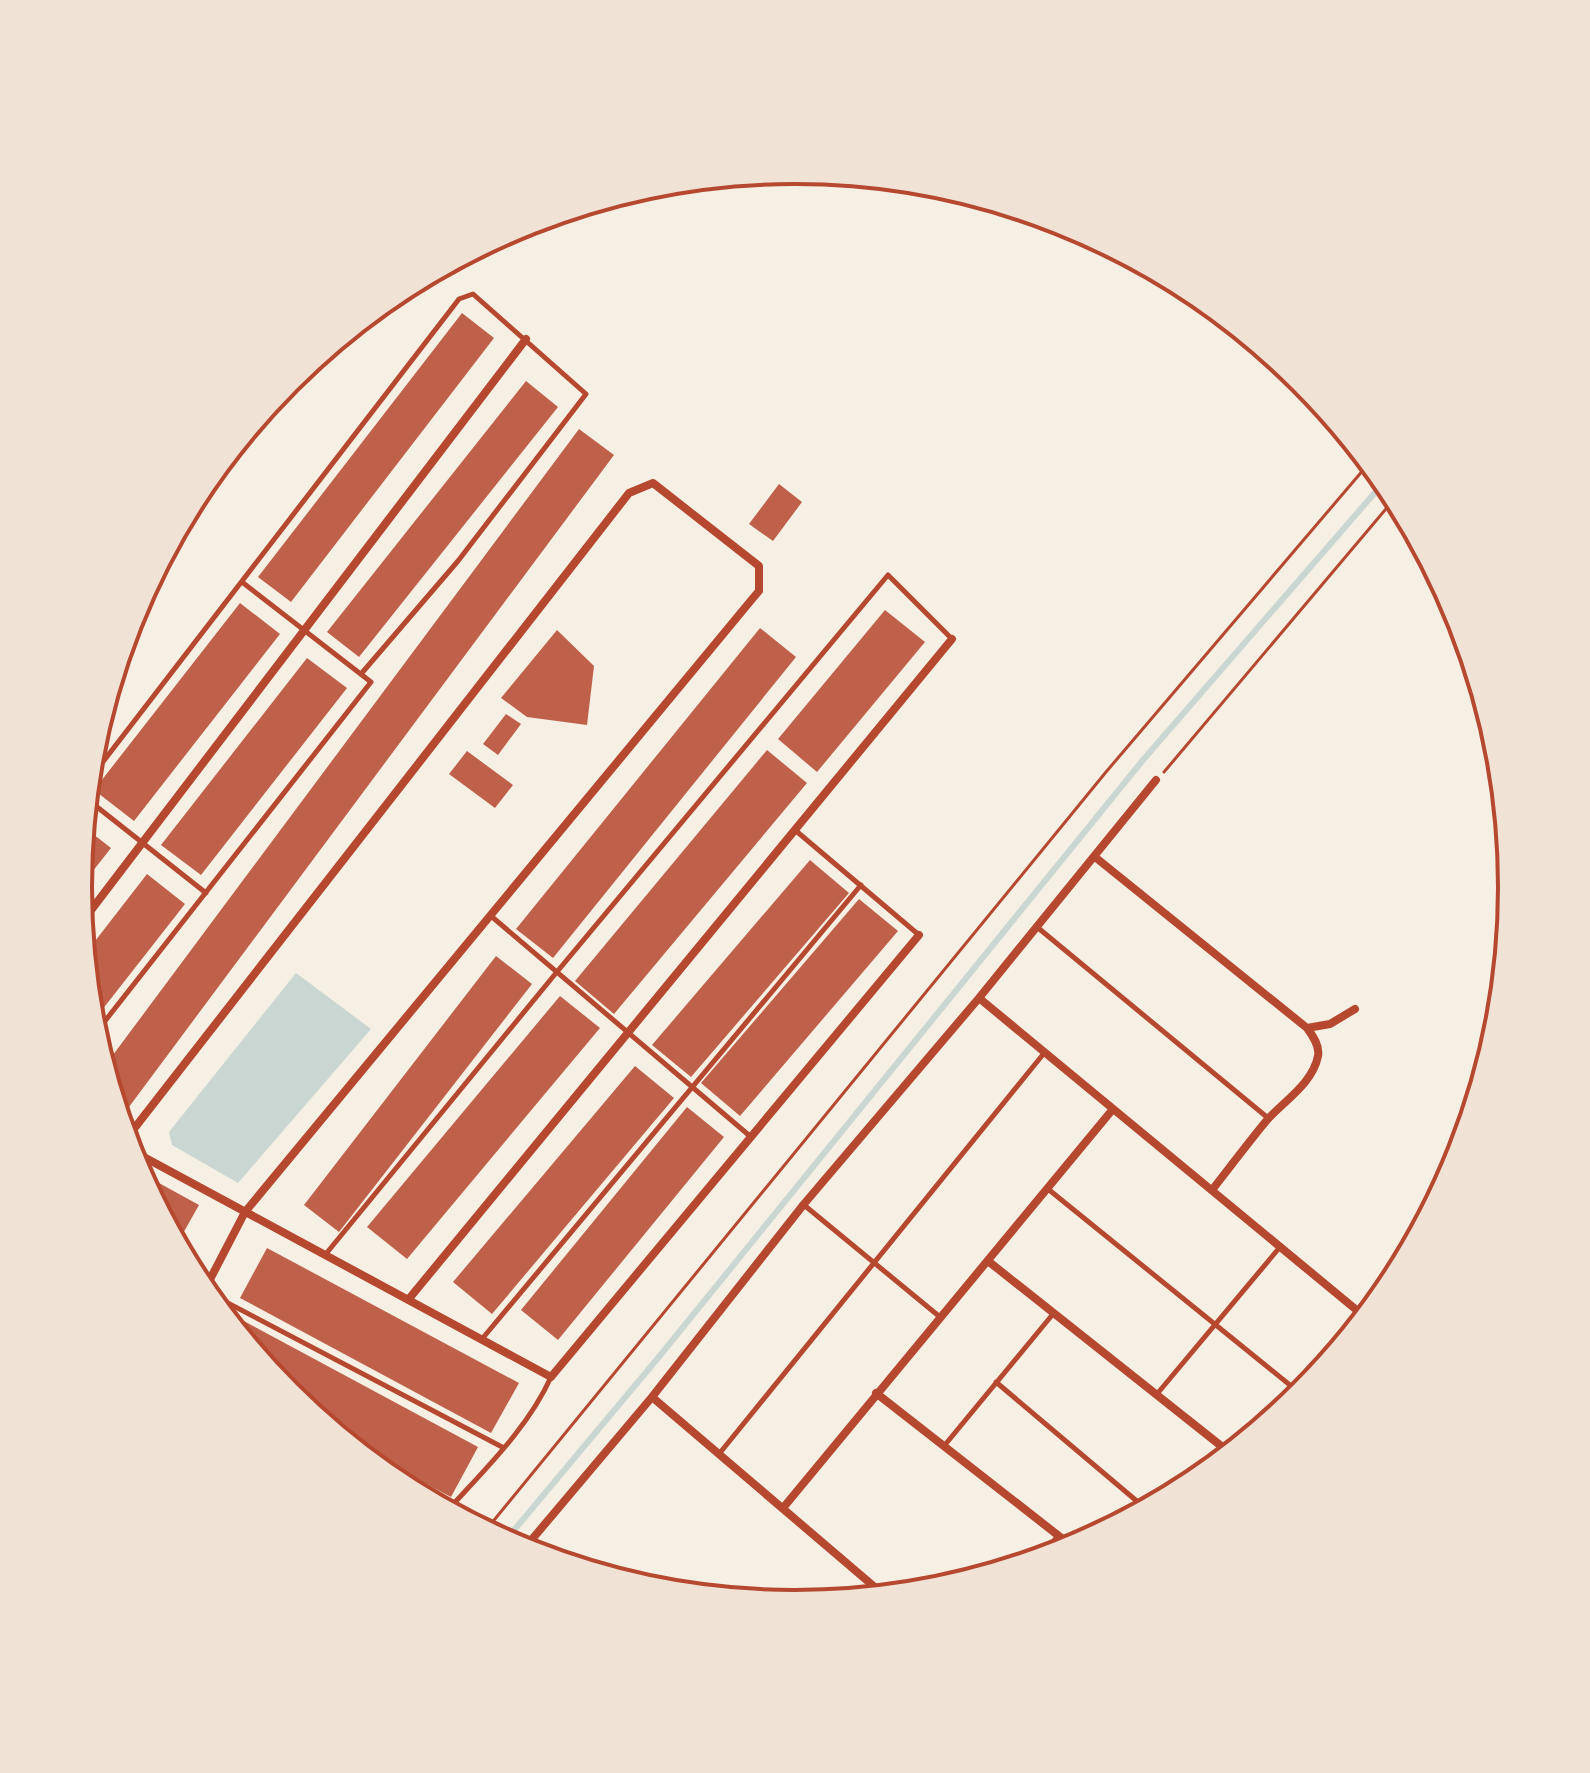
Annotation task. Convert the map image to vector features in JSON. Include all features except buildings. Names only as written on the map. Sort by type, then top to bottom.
[{"type":"street","points":[[93,908],[526,339]]},
{"type":"street","points":[[135,1127],[629,493],[653,483],[759,566],[759,591],[245,1212],[211,1278]]},
{"type":"street","points":[[408,1300],[952,639]]},
{"type":"street","points":[[533,1538],[652,1397],[804,1204],[979,998],[1156,780]]},
{"type":"street","points":[[1095,857],[1307,1028],[1316,1041],[1319,1051],[1310,1076],[1269,1118],[1212,1190]]},
{"type":"street","points":[[147,1159],[551,1377],[919,935]]},
{"type":"street","points":[[979,998],[1356,1310]]},
{"type":"street","points":[[1307,1028],[1330,1024],[1355,1009]]},
{"type":"street","points":[[783,1508],[1113,1109]]},
{"type":"street","points":[[988,1261],[1221,1446]]},
{"type":"street","points":[[876,1393],[1061,1537]]},
{"type":"street","points":[[652,1397],[872,1585]]},
{"type":"lane","points":[[104,761],[459,299],[473,294],[586,394],[458,561],[361,674]]},
{"type":"lane","points":[[325,1255],[888,575],[952,639]]},
{"type":"lane","points":[[105,1021],[371,682],[242,582]]},
{"type":"lane","points":[[97,807],[206,893]]},
{"type":"lane","points":[[795,830],[919,935]]},
{"type":"lane","points":[[481,1339],[861,885]]},
{"type":"lane","points":[[490,916],[751,1137]]},
{"type":"lane","points":[[1037,927],[1269,1118]]},
{"type":"lane","points":[[719,1454],[1045,1052]]},
{"type":"lane","points":[[1048,1189],[1290,1385]]},
{"type":"lane","points":[[804,1204],[940,1317]]},
{"type":"lane","points":[[1156,1395],[1280,1247]]},
{"type":"lane","points":[[230,1305],[504,1448]]},
{"type":"lane","points":[[944,1446],[1054,1313]]},
{"type":"lane","points":[[455,1502],[540,1402],[551,1377]]},
{"type":"lane","points":[[996,1382],[1136,1500]]},
{"type":"lane","points":[[1054,1540],[1058,1535]]},
{"type":"path","points":[[493,1521],[1106,772],[1362,471]]},
{"type":"path","points":[[1156,780],[1387,508]]},
{"type":"shaded area","points":[[296,973],[371,1029],[238,1183],[172,1145],[169,1132]]},
{"type":"waterway","points":[[514,1530],[658,1358],[1143,760],[1376,491]]}]
